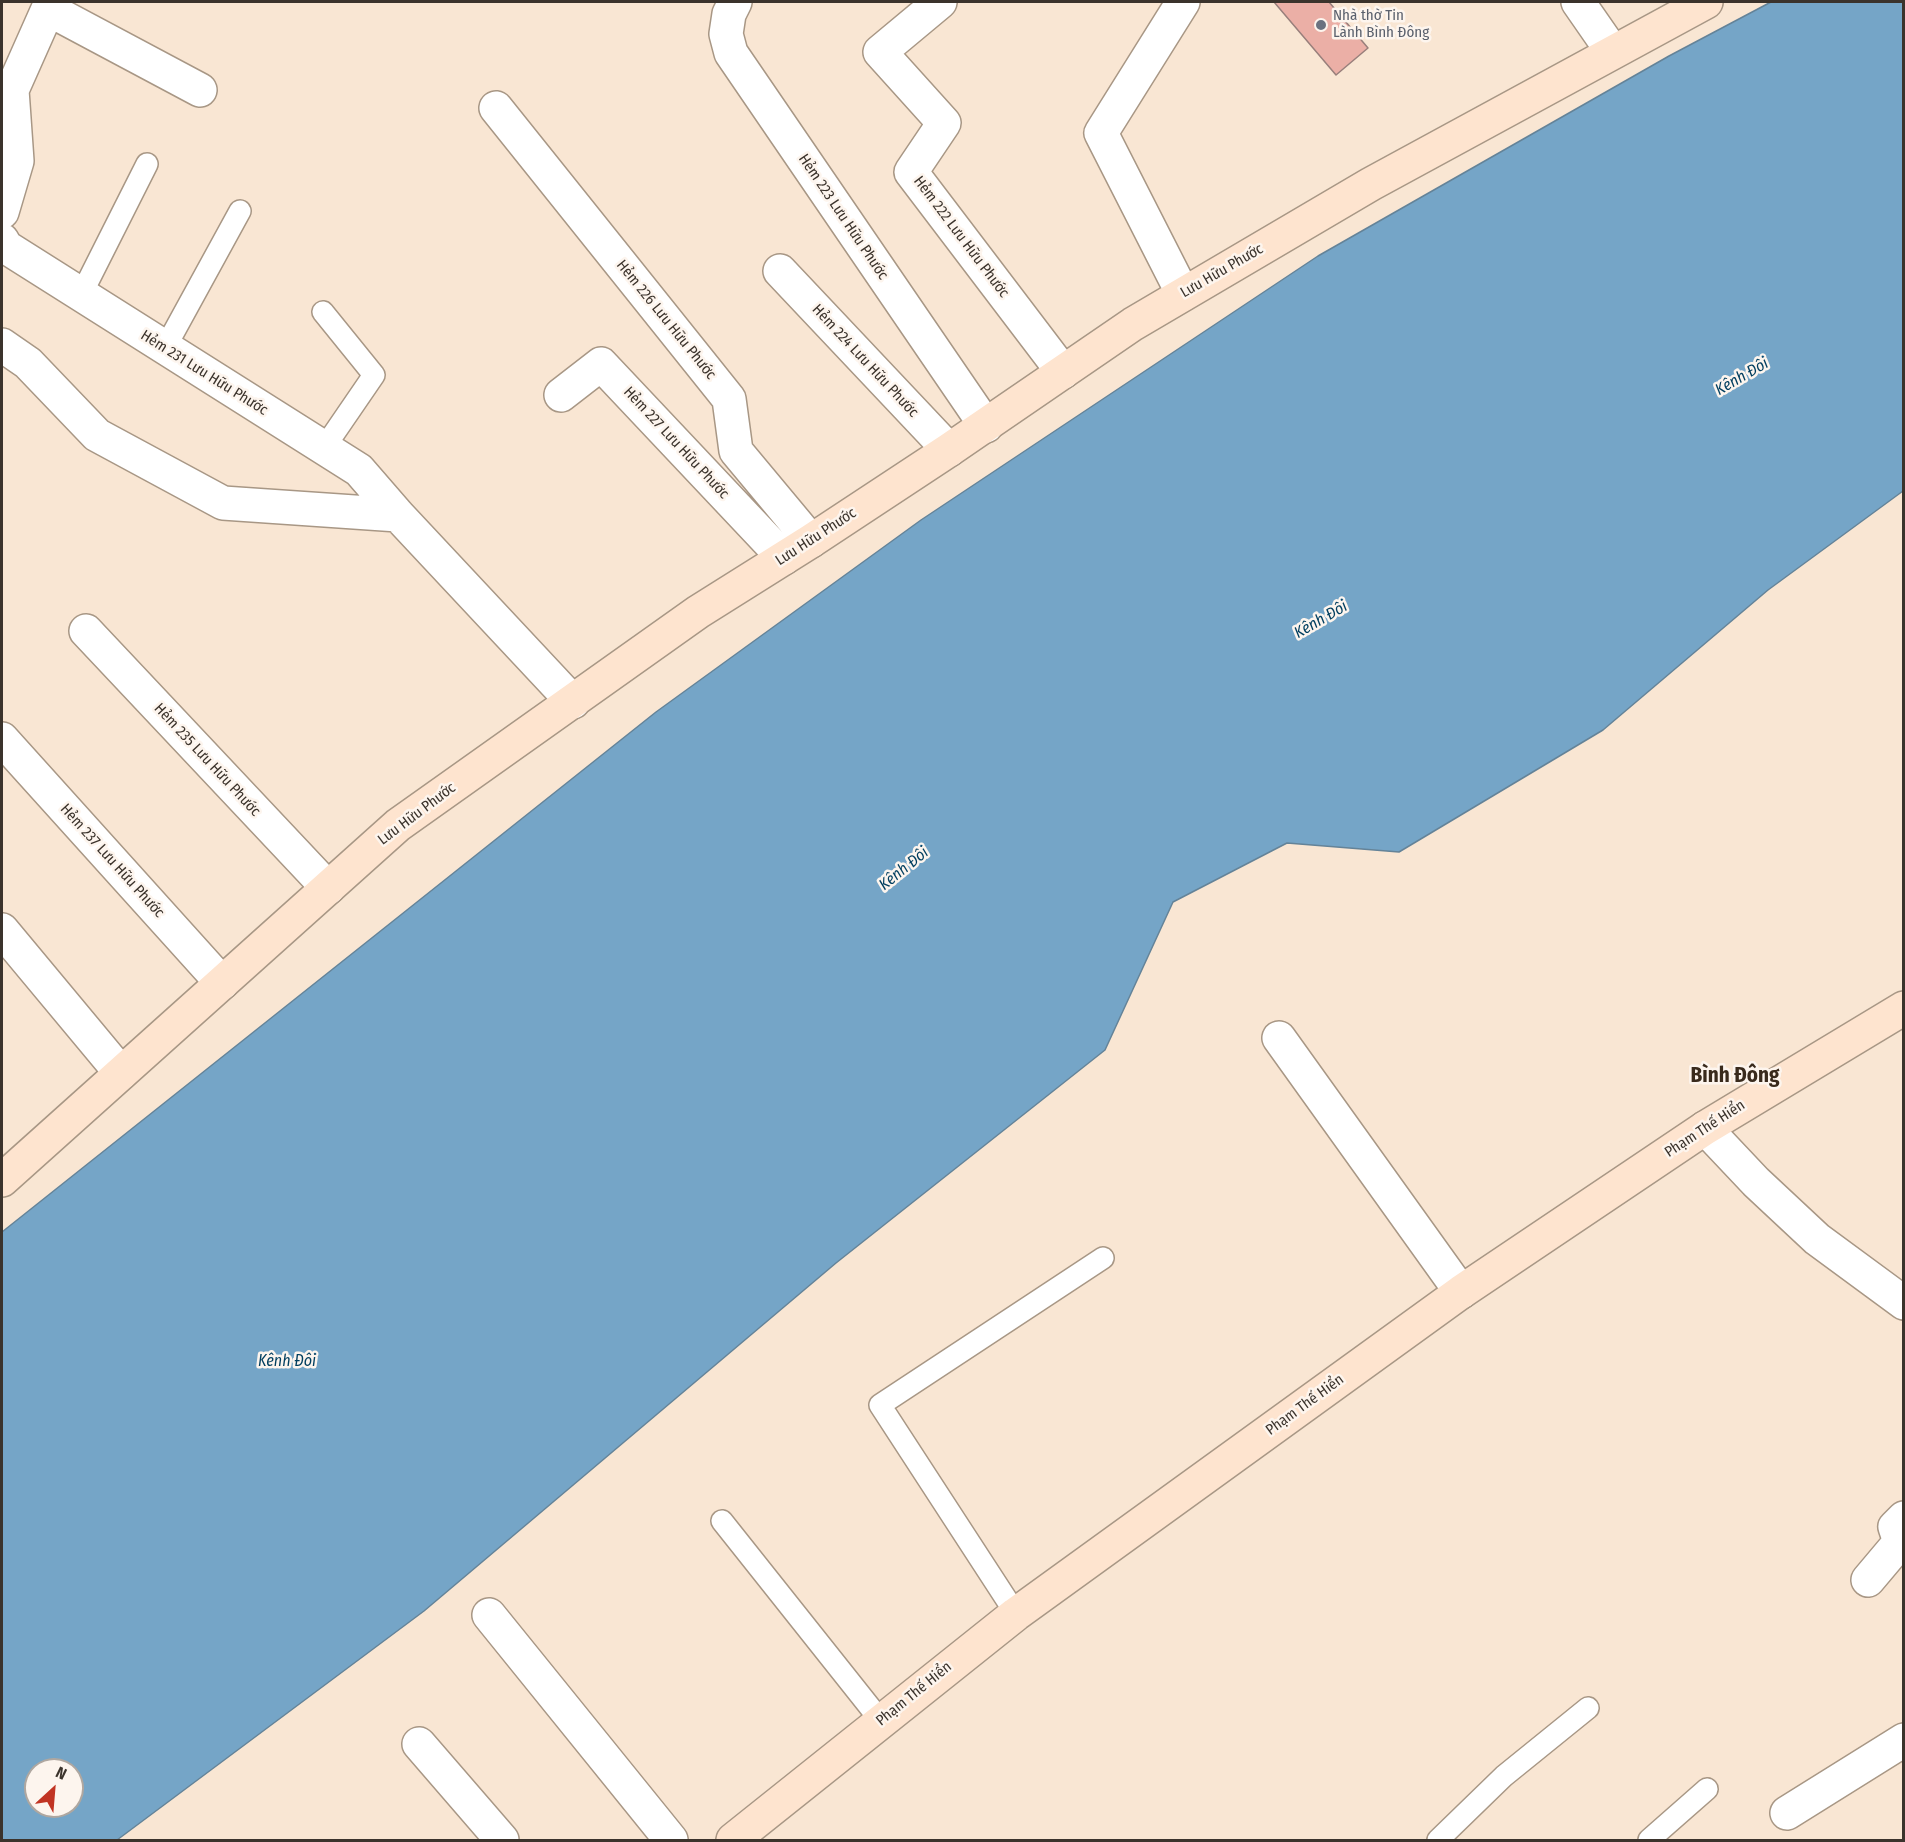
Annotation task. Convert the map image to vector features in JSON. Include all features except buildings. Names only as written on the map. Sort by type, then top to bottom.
[{"type":"street","name":"Hẻm 223 Lưu Hữu Phước","points":[[735,2],[729,14],[726,34],[731,53],[986,426]]},
{"type":"street","name":"Hẻm 222 Lưu Hữu Phước","points":[[940,2],[880,52],[944,123],[911,172],[1063,372]]},
{"type":"street","points":[[1578,2],[1612,51]]},
{"type":"street","points":[[1175,4],[1101,133],[1183,294]]},
{"type":"street","name":"Lưu Hữu Phước","points":[[2,1180],[398,825],[698,612],[798,550],[986,426],[1133,324],[1371,184],[1612,51],[1686,6]]},
{"type":"street","points":[[2,212],[17,161],[12,90],[48,9],[200,90]]},
{"type":"street","name":"Hẻm 226 Lưu Hữu Phước","points":[[496,108],[729,399],[736,451],[798,550]]},
{"type":"street","name":"Hẻm 231 Lưu Hữu Phước","points":[[2,240],[6,247],[359,470],[398,515],[573,702]]},
{"type":"street","name":"Hẻm 224 Lưu Hữu Phước","points":[[780,271],[949,450]]},
{"type":"street","points":[[2,345],[28,363],[97,435],[223,503],[398,515]]},
{"type":"street","name":"Hẻm 227 Lưu Hữu Phước","points":[[561,395],[601,364],[798,550]]},
{"type":"street","name":"Hẻm 235 Lưu Hữu Phước","points":[[86,631],[328,888]]},
{"type":"street","name":"Hẻm 237 Lưu Hữu Phước","points":[[2,739],[222,982]]},
{"type":"street","points":[[2,930],[122,1073]]},
{"type":"street","name":"Phạm Thế Hiển","points":[[733,1840],[1016,1614],[1461,1292],[1705,1128],[1904,1008]]},
{"type":"street","points":[[1279,1038],[1461,1292]]},
{"type":"street","points":[[1705,1128],[1756,1182],[1817,1239],[1904,1303]]},
{"type":"street","points":[[1868,1580],[1900,1542],[1895,1527],[1904,1518]]},
{"type":"street","points":[[489,1616],[671,1840]]},
{"type":"street","points":[[1788,1813],[1904,1740]]},
{"type":"street","points":[[419,1744],[502,1840]]},
{"type":"lane","points":[[81,295],[147,164]]},
{"type":"lane","points":[[165,348],[240,210]]},
{"type":"lane","points":[[323,312],[374,375],[324,448]]},
{"type":"lane","points":[[1016,1614],[880,1405],[1103,1258]]},
{"type":"lane","points":[[722,1521],[880,1722]]},
{"type":"lane","points":[[1438,1840],[1504,1776],[1588,1708]]},
{"type":"lane","points":[[1649,1840],[1707,1789]]},
{"type":"water","name":"Kênh Đôi","points":[[1771,2],[1903,2],[1903,491],[1768,590],[1603,730],[1399,852],[1287,843],[1173,902],[1105,1050],[836,1263],[424,1611],[117,1840],[2,1840],[2,1232],[656,712],[921,520],[1318,256],[1669,56]]},
{"type":"place","name":"Nhà thờ Tin Lành Bình Đông","points":[[1321,25]]},
{"type":"district","name":"Bình Đông","points":[[1735,1076]]}]
